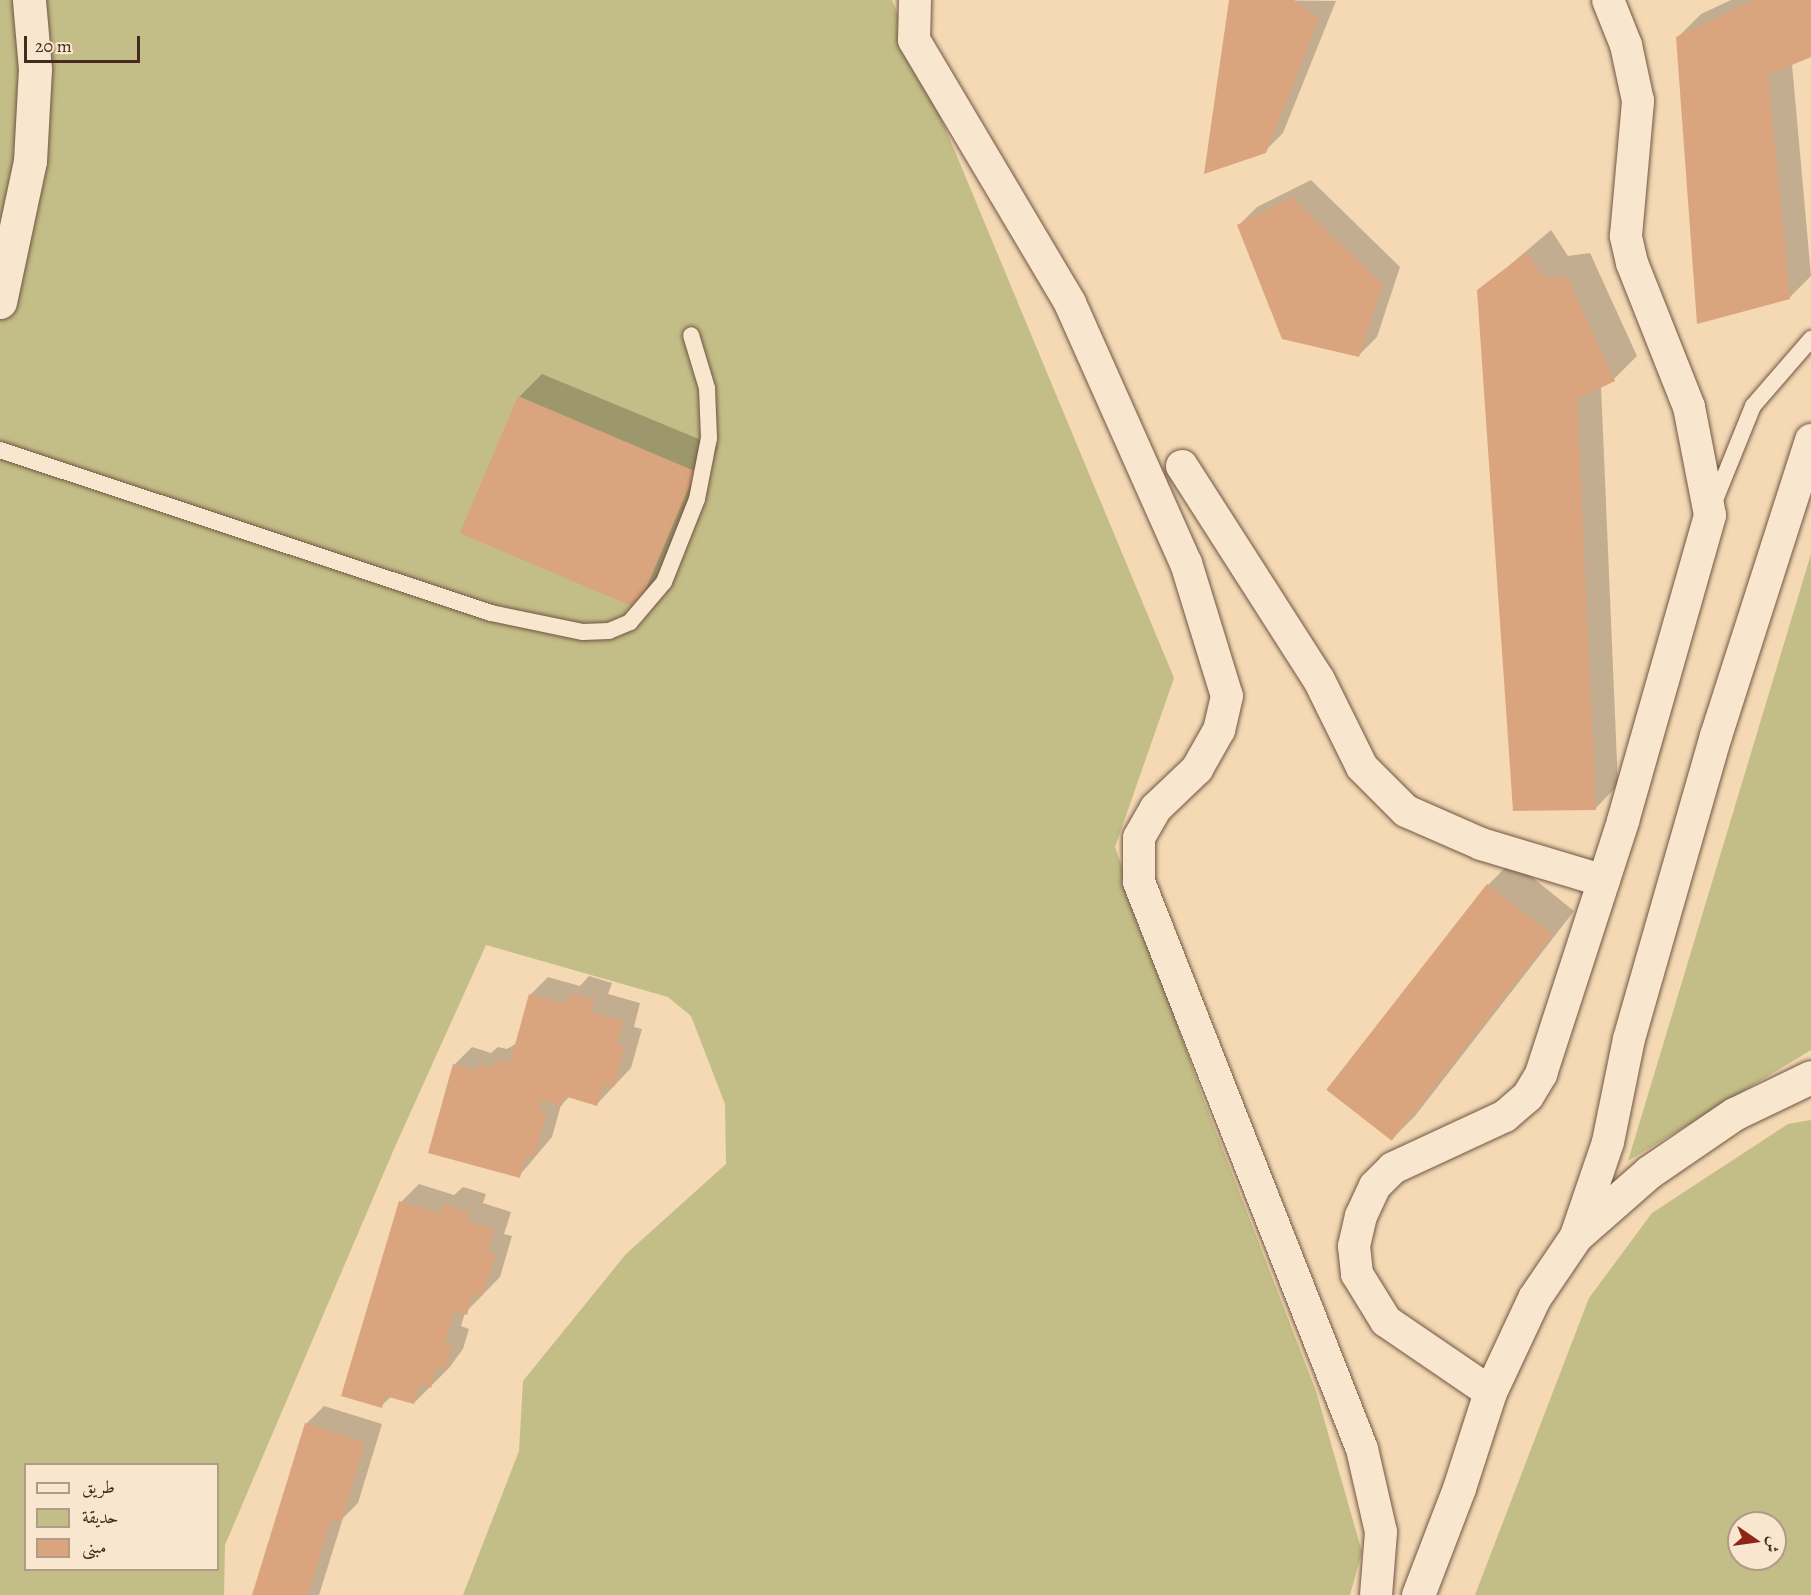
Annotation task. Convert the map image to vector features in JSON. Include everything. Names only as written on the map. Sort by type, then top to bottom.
[{"type":"street","points":[[0,302],[30,161],[35,69],[29,0]]},
{"type":"street","points":[[915,0],[914,40],[1070,303],[1186,563],[1227,696],[1219,730],[1197,769],[1156,808],[1139,838],[1140,882],[1362,1449],[1382,1532],[1376,1595]]},
{"type":"street","points":[[1490,1392],[1386,1321],[1357,1274],[1354,1246],[1361,1216],[1375,1186],[1394,1168],[1471,1135],[1505,1116],[1528,1096],[1541,1074],[1604,881],[1710,515],[1689,407],[1632,263],[1626,236],[1638,101],[1626,45],[1608,0]]},
{"type":"street","points":[[1576,1236],[1608,1142],[1629,1039],[1713,747],[1811,440]]},
{"type":"street","points":[[1182,466],[1319,680],[1362,766],[1406,811],[1480,844],[1604,881]]},
{"type":"street","points":[[1418,1595],[1459,1488],[1490,1392],[1534,1298],[1576,1236],[1649,1172],[1734,1114],[1811,1077]]},
{"type":"lane","points":[[0,450],[491,613],[583,632],[609,631],[630,622],[664,582],[697,499],[709,438],[707,388],[691,335]]},
{"type":"lane","points":[[1710,515],[1753,406],[1811,339]]},
{"type":"green space","points":[[0,0],[892,0],[1174,678],[1115,847],[1203,1098],[1316,1391],[1362,1552],[1350,1595],[463,1595],[519,1451],[523,1381],[626,1254],[726,1164],[725,1104],[691,1016],[668,997],[486,945],[394,1149],[225,1545],[224,1595],[0,1595]]},
{"type":"green space","points":[[1811,554],[1811,1050],[1628,1161]]},
{"type":"green space","points":[[1811,1120],[1811,1595],[1475,1595],[1589,1298],[1652,1213],[1788,1124]]},
{"type":"building","points":[[1229,0],[1294,0],[1319,19],[1266,153],[1204,174]]},
{"type":"building","points":[[1755,0],[1811,0],[1811,57],[1768,75],[1790,299],[1697,324],[1676,37]]},
{"type":"building","points":[[1292,197],[1383,285],[1359,357],[1282,339],[1237,225]]},
{"type":"building","points":[[1527,252],[1544,278],[1567,276],[1615,381],[1577,399],[1596,810],[1513,811],[1477,290]]},
{"type":"building","points":[[518,396],[696,471],[637,609],[460,533]]},
{"type":"building","points":[[1487,884],[1552,935],[1392,1141],[1326,1090]]},
{"type":"building","points":[[570,993],[595,1000],[591,1012],[624,1021],[617,1044],[625,1047],[614,1087],[604,1085],[597,1106],[564,1096],[562,1106],[541,1100],[539,1110],[547,1112],[534,1157],[526,1155],[520,1178],[428,1153],[453,1064],[477,1071],[478,1064],[493,1068],[495,1059],[510,1063],[529,994],[568,1004]]},
{"type":"building","points":[[399,1201],[441,1214],[443,1204],[469,1212],[466,1221],[494,1229],[488,1251],[496,1254],[482,1296],[473,1293],[467,1315],[454,1311],[445,1344],[453,1346],[445,1369],[437,1366],[431,1388],[420,1384],[414,1404],[385,1396],[382,1408],[341,1396]]},
{"type":"building","points":[[305,1423],[365,1442],[341,1522],[331,1520],[308,1595],[252,1595]]}]
